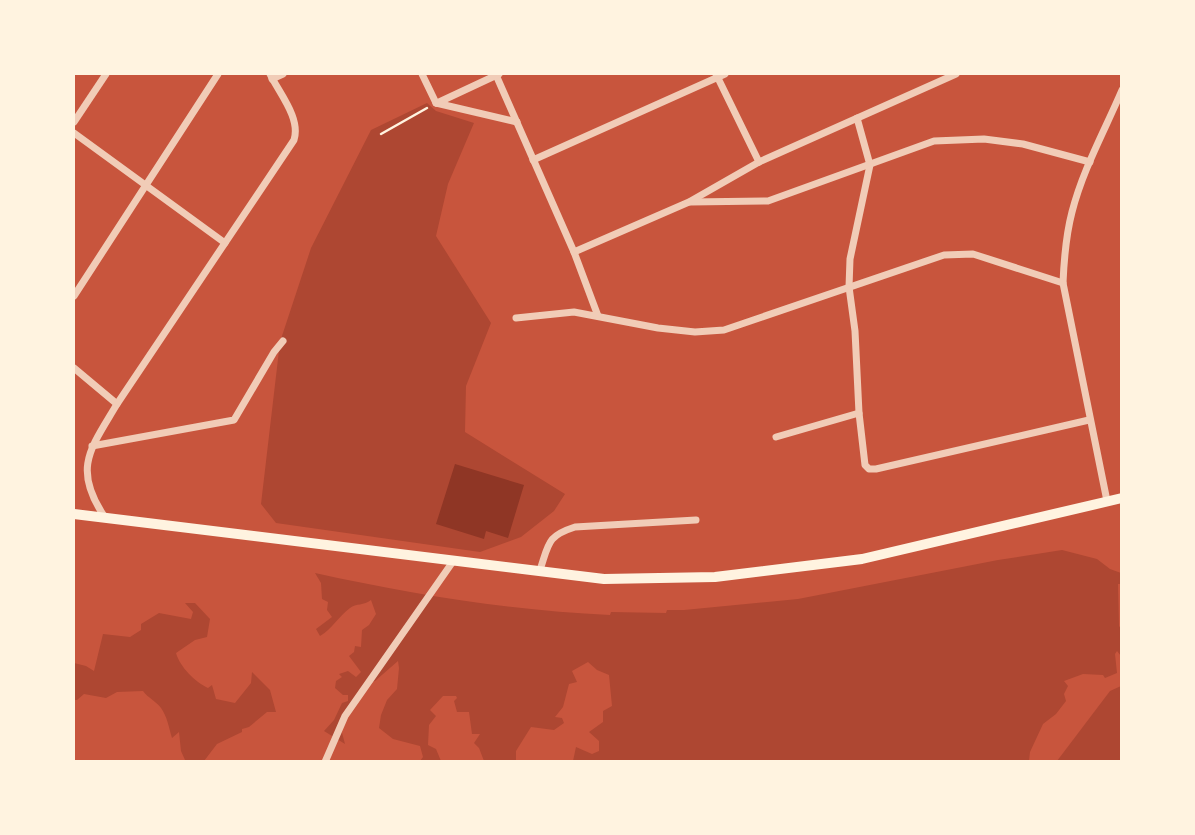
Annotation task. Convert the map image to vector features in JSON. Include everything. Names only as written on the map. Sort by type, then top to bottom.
[{"type":"main road","points":[[74,514],[540,569],[604,579],[728,575],[862,559],[1122,498]]},
{"type":"street","points":[[74,122],[106,74]]},
{"type":"street","points":[[74,296],[218,74]]},
{"type":"street","points":[[104,516],[92,499],[86,479],[92,446],[117,404],[294,140],[297,131],[295,121],[271,76],[283,74]]},
{"type":"street","points":[[422,74],[436,103]]},
{"type":"street","points":[[436,103],[498,74],[574,252],[598,316]]},
{"type":"street","points":[[574,252],[689,202],[759,162],[956,74]]},
{"type":"street","points":[[533,160],[720,75],[759,162]]},
{"type":"street","points":[[1107,501],[1063,283],[1065,249],[1072,211],[1122,90]]},
{"type":"street","points":[[436,103],[517,122]]},
{"type":"street","points":[[1113,111],[1122,115]]},
{"type":"street","points":[[857,118],[870,165],[850,259],[849,287],[865,465],[869,469],[876,469],[1089,420]]},
{"type":"street","points":[[74,133],[225,243]]},
{"type":"street","points":[[689,202],[768,201],[934,141],[984,139],[1023,144],[1090,162]]},
{"type":"street","points":[[516,318],[574,313],[658,328],[695,332],[724,330],[749,324],[944,255],[973,254],[1063,283]]},
{"type":"street","points":[[92,446],[234,420],[283,341]]},
{"type":"street","points":[[74,368],[117,404]]},
{"type":"street","points":[[776,437],[859,413]]},
{"type":"street","points":[[540,569],[548,543],[557,533],[575,527],[696,520]]},
{"type":"street","points":[[325,761],[345,716],[454,559]]},
{"type":"path","points":[[381,134],[436,103]]},
{"type":"shaded area","points":[[427,103],[436,111],[474,123],[448,184],[436,236],[491,323],[466,386],[465,432],[565,494],[554,511],[521,537],[480,552],[276,523],[261,504],[280,342],[311,248],[371,130]]},
{"type":"shaded area","points":[[455,464],[524,485],[508,538],[486,531],[484,539],[436,524]]},
{"type":"shaded area","points":[[1062,550],[1097,559],[1121,573],[1121,584],[1118,584],[1121,656],[1117,651],[1117,673],[1105,678],[1103,675],[1083,674],[1064,681],[1068,686],[1064,694],[1066,701],[1056,714],[1043,724],[1030,752],[1029,761],[573,761],[576,747],[592,754],[599,751],[599,741],[589,732],[603,722],[603,711],[612,706],[609,675],[588,662],[572,671],[577,682],[569,684],[563,707],[555,717],[562,718],[564,723],[554,730],[531,727],[516,751],[516,761],[484,761],[474,743],[480,734],[472,734],[469,712],[457,712],[454,701],[456,696],[443,696],[430,710],[436,716],[429,725],[428,745],[436,749],[441,761],[420,761],[423,757],[420,746],[393,739],[379,728],[387,700],[397,689],[398,661],[375,681],[360,688],[341,729],[345,744],[324,731],[334,720],[342,703],[348,701],[348,695],[343,695],[335,688],[336,681],[342,677],[339,674],[348,671],[356,677],[361,672],[349,656],[354,652],[355,646],[361,647],[362,630],[376,614],[371,600],[355,605],[320,636],[316,629],[332,617],[327,610],[328,602],[322,599],[321,583],[315,573],[462,600],[536,610],[610,615],[611,612],[666,613],[667,610],[798,599]]},
{"type":"shaded area","points":[[185,603],[195,603],[210,619],[207,637],[195,640],[176,653],[184,669],[208,688],[212,685],[216,699],[235,703],[251,683],[252,672],[270,690],[276,712],[267,712],[249,727],[242,729],[242,732],[217,744],[204,761],[185,760],[179,732],[172,738],[163,711],[143,691],[117,692],[106,698],[84,694],[74,700],[74,663],[94,671],[103,634],[130,637],[141,630],[141,624],[159,613],[191,619],[193,612]]},
{"type":"shaded area","points":[[1121,686],[1121,761],[1057,761],[1110,691]]}]
